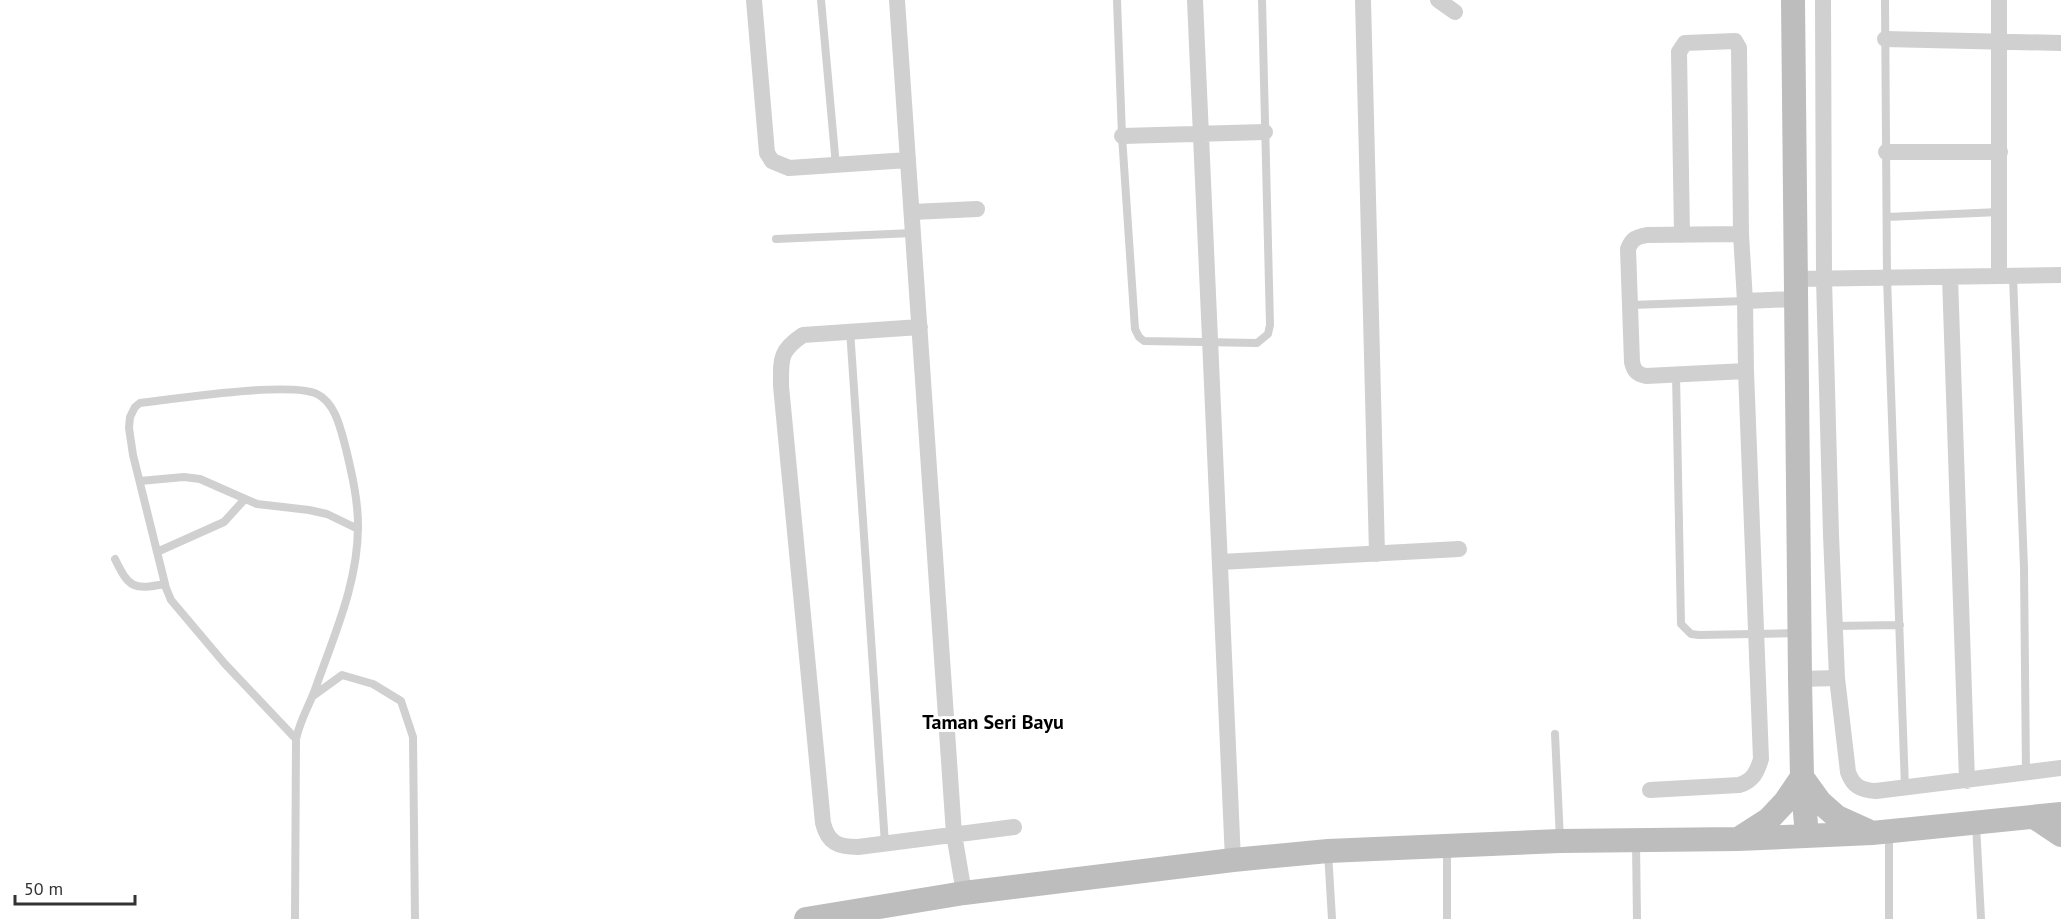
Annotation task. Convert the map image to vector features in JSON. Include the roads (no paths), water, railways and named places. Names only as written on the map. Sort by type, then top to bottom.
[{"type":"street","points":[[754,0],[767,153],[772,161],[789,168],[908,160]]},
{"type":"street","points":[[897,0],[954,834],[964,893]]},
{"type":"street","points":[[1194,0],[1233,860]]},
{"type":"street","points":[[1363,0],[1377,554]]},
{"type":"street","points":[[1438,0],[1455,12]]},
{"type":"street","points":[[1793,0],[1799,633],[1802,777],[1807,836]]},
{"type":"street","points":[[1823,0],[1824,279],[1835,626],[1837,678],[1848,772],[1852,782],[1865,790],[1905,788],[2061,768]]},
{"type":"street","points":[[1999,0],[2000,212],[2006,276]]},
{"type":"street","points":[[1885,39],[2061,43]]},
{"type":"street","points":[[1650,790],[1747,783],[1753,777],[1761,759],[1741,234],[1739,48],[1735,41],[1685,43],[1679,52],[1682,235]]},
{"type":"street","points":[[1122,136],[1264,132]]},
{"type":"street","points":[[1886,152],[2000,152]]},
{"type":"street","points":[[912,212],[977,209]]},
{"type":"street","points":[[1741,234],[1647,236],[1632,240],[1629,249],[1631,305],[1634,369],[1638,374],[1646,376],[1746,371]]},
{"type":"street","points":[[1745,301],[1795,289],[1824,279],[2061,275]]},
{"type":"street","points":[[1950,277],[1967,781]]},
{"type":"street","points":[[920,327],[803,335],[788,345],[781,361],[781,386],[823,823],[826,834],[835,843],[846,847],[1014,827]]},
{"type":"street","points":[[1220,562],[1459,549]]},
{"type":"street","points":[[1800,679],[1837,678]]},
{"type":"street","points":[[1802,777],[1820,802],[1837,817],[1880,833]]},
{"type":"street","points":[[1738,839],[1769,819],[1785,802],[1802,777]]},
{"type":"street","points":[[806,919],[964,893],[1233,860],[1328,851],[1560,841],[1738,839],[1880,833],[2061,814]]},
{"type":"street","points":[[2034,817],[2061,836]]},
{"type":"lane","points":[[820,0],[836,166]]},
{"type":"lane","points":[[1117,0],[1122,136],[1135,329],[1144,341],[1257,343],[1268,334],[1270,325],[1262,0]]},
{"type":"lane","points":[[1885,0],[1887,278],[1905,788]]},
{"type":"lane","points":[[1887,217],[2000,212]]},
{"type":"lane","points":[[776,239],[913,233]]},
{"type":"lane","points":[[2006,276],[2024,568],[2026,772]]},
{"type":"lane","points":[[1631,305],[1745,301]]},
{"type":"lane","points":[[850,330],[885,844]]},
{"type":"lane","points":[[1676,375],[1681,624],[1691,634],[1799,633]]},
{"type":"lane","points":[[295,919],[296,740],[300,720],[313,696],[348,596],[355,562],[358,529],[353,478],[344,439],[333,410],[328,402],[317,394],[282,390],[140,403],[130,417],[129,428],[157,552],[171,600],[296,740]]},
{"type":"lane","points":[[140,481],[184,477],[200,479],[244,500],[257,504],[318,512],[358,529]]},
{"type":"lane","points":[[157,552],[224,522],[244,500]]},
{"type":"lane","points":[[115,559],[125,580],[131,585],[144,588],[165,584]]},
{"type":"lane","points":[[1835,626],[1900,625]]},
{"type":"lane","points":[[313,696],[342,675],[373,684],[401,701],[413,737],[415,919]]},
{"type":"lane","points":[[1554,734],[1560,841]]},
{"type":"lane","points":[[1976,824],[1981,919]]},
{"type":"lane","points":[[1880,833],[1888,919]]},
{"type":"lane","points":[[1636,840],[1637,919]]},
{"type":"lane","points":[[1447,846],[1448,919]]},
{"type":"lane","points":[[1328,851],[1332,919]]},
{"type":"district","name":"Taman Seri Bayu","points":[[993,722]]}]
